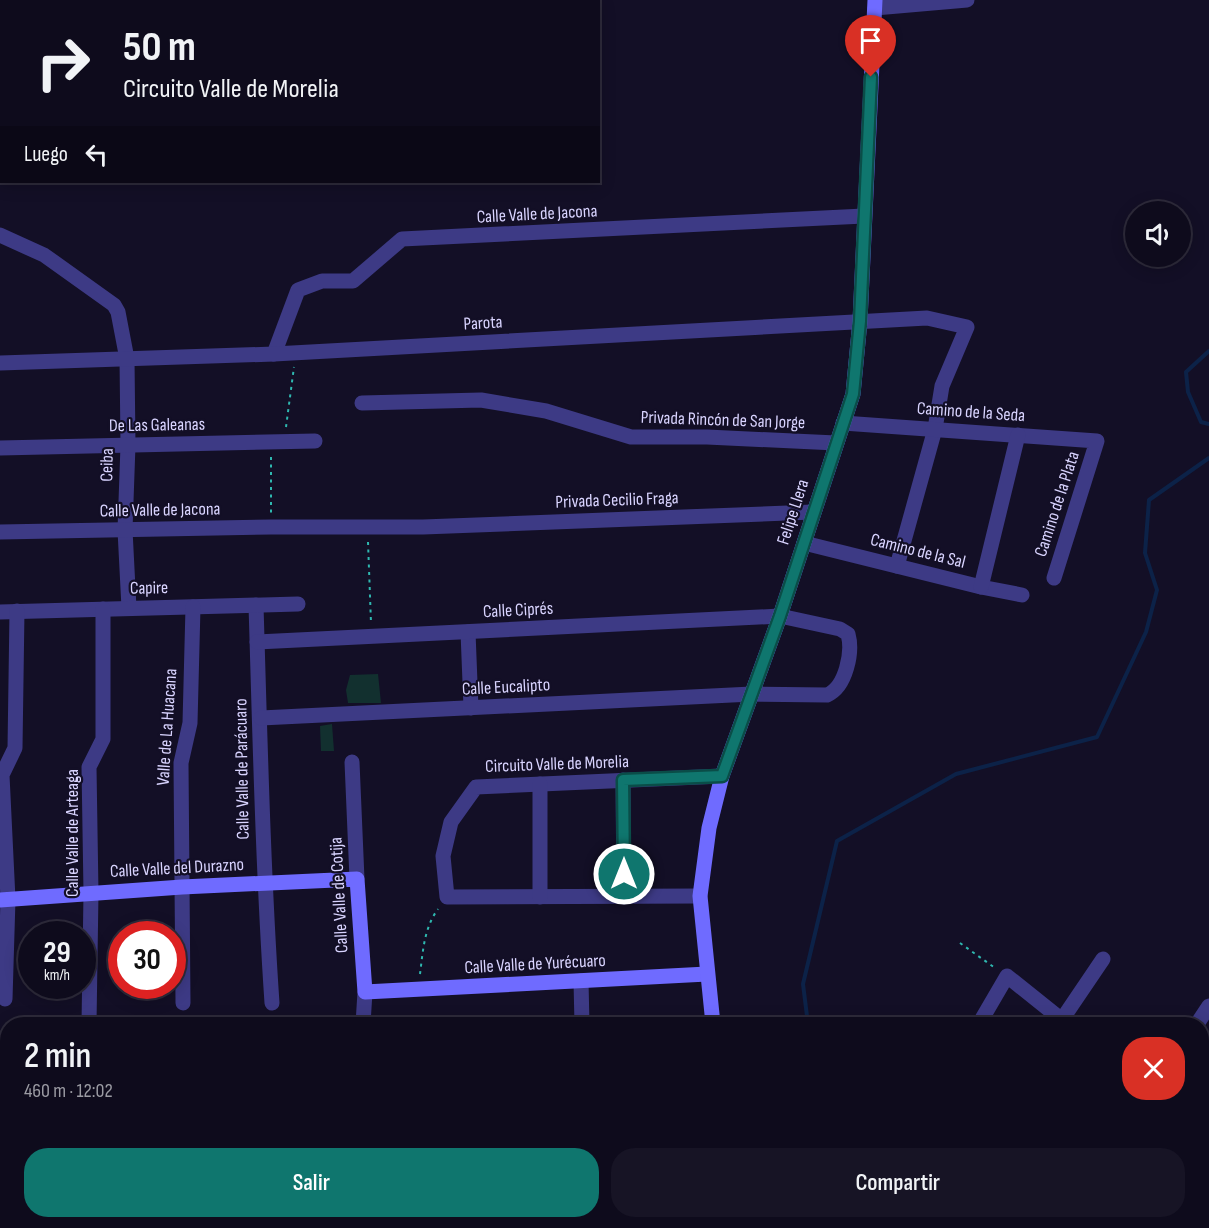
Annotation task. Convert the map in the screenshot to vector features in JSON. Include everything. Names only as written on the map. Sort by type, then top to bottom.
[{"type":"street","points":[[875,4],[967,0]]},
{"type":"street","name":"Felipe Llera","points":[[712,1017],[700,896],[709,828],[722,776],[780,616],[853,394],[860,321],[875,4]]},
{"type":"street","name":"Calle Valle de Jacona","points":[[274,354],[298,290],[322,281],[353,281],[402,240],[864,216]]},
{"type":"street","name":"Ceiba","points":[[0,235],[44,255],[114,305],[118,312],[127,359],[128,445],[125,530],[129,608]]},
{"type":"street","name":"Parota","points":[[0,363],[296,353],[927,318],[967,327],[942,386],[935,429]]},
{"type":"street","name":"Privada Rincón de San Jorge","points":[[362,403],[481,400],[546,411],[631,437],[707,437],[836,443]]},
{"type":"street","name":"Camino de la Seda","points":[[843,423],[1097,441]]},
{"type":"street","points":[[897,566],[935,429]]},
{"type":"street","points":[[981,587],[1018,435]]},
{"type":"street","name":"De Las Galeanas","points":[[0,448],[315,441]]},
{"type":"street","name":"Camino de la Plata","points":[[1054,578],[1097,441]]},
{"type":"street","name":"Privada Cecilio Fraga","points":[[367,527],[423,527],[813,512]]},
{"type":"street","name":"Calle Valle de Jacona","points":[[0,532],[367,527]]},
{"type":"street","name":"Camino de la Sal","points":[[804,543],[1022,595]]},
{"type":"street","name":"Capire","points":[[0,612],[298,604]]},
{"type":"street","name":"Calle Valle de Parácuaro","points":[[256,605],[264,883],[272,1004]]},
{"type":"street","name":"Valle de La Huacana","points":[[183,1003],[181,763],[190,723],[193,607]]},
{"type":"street","name":"Calle Valle de Arteaga","points":[[89,1017],[91,893],[88,767],[103,739],[103,609]]},
{"type":"street","points":[[5,999],[2,774],[15,748],[17,611]]},
{"type":"street","name":"Calle Ciprés","points":[[257,642],[780,616],[840,629],[848,634],[850,641],[847,666],[834,692],[827,695],[752,694]]},
{"type":"street","points":[[468,632],[471,708]]},
{"type":"street","name":"Calle Eucalipto","points":[[261,718],[752,694]]},
{"type":"street","name":"Calle Valle de Cotija","points":[[352,762],[365,992],[363,1017]]},
{"type":"street","name":"Circuito Valle de Morelia","points":[[447,897],[443,856],[452,822],[476,787],[722,776]]},
{"type":"street","points":[[623,780],[624,897]]},
{"type":"street","points":[[540,784],[540,897]]},
{"type":"street","name":"Calle Valle del Durazno","points":[[4,899],[182,887],[357,879]]},
{"type":"street","points":[[447,897],[700,896]]},
{"type":"street","points":[[1066,1017],[1103,959]]},
{"type":"street","name":"Calle Valle de Yurécuaro","points":[[365,992],[707,974]]},
{"type":"street","points":[[983,1017],[1007,976],[1055,1017]]},
{"type":"street","points":[[580,1017],[581,981]]},
{"type":"path","points":[[271,527],[277,442],[296,353]]},
{"type":"path","points":[[367,527],[371,637]]},
{"type":"path","points":[[417,990],[425,936],[432,917],[447,897]]},
{"type":"path","points":[[960,944],[1007,976]]},
{"type":"green space","points":[[378,674],[381,703],[348,703],[346,690],[350,675]]},
{"type":"green space","points":[[332,724],[334,751],[321,751],[320,726]]},
{"type":"waterway","points":[[1209,351],[1186,372],[1188,392],[1201,422],[1209,424]]},
{"type":"waterway","points":[[807,1017],[803,984],[837,841],[956,774],[1097,737],[1146,632],[1157,590],[1145,553],[1149,500],[1209,458]]},
{"type":"route","points":[[624,874],[623,780],[722,776],[780,616],[853,394],[860,321],[871,77]]}]
